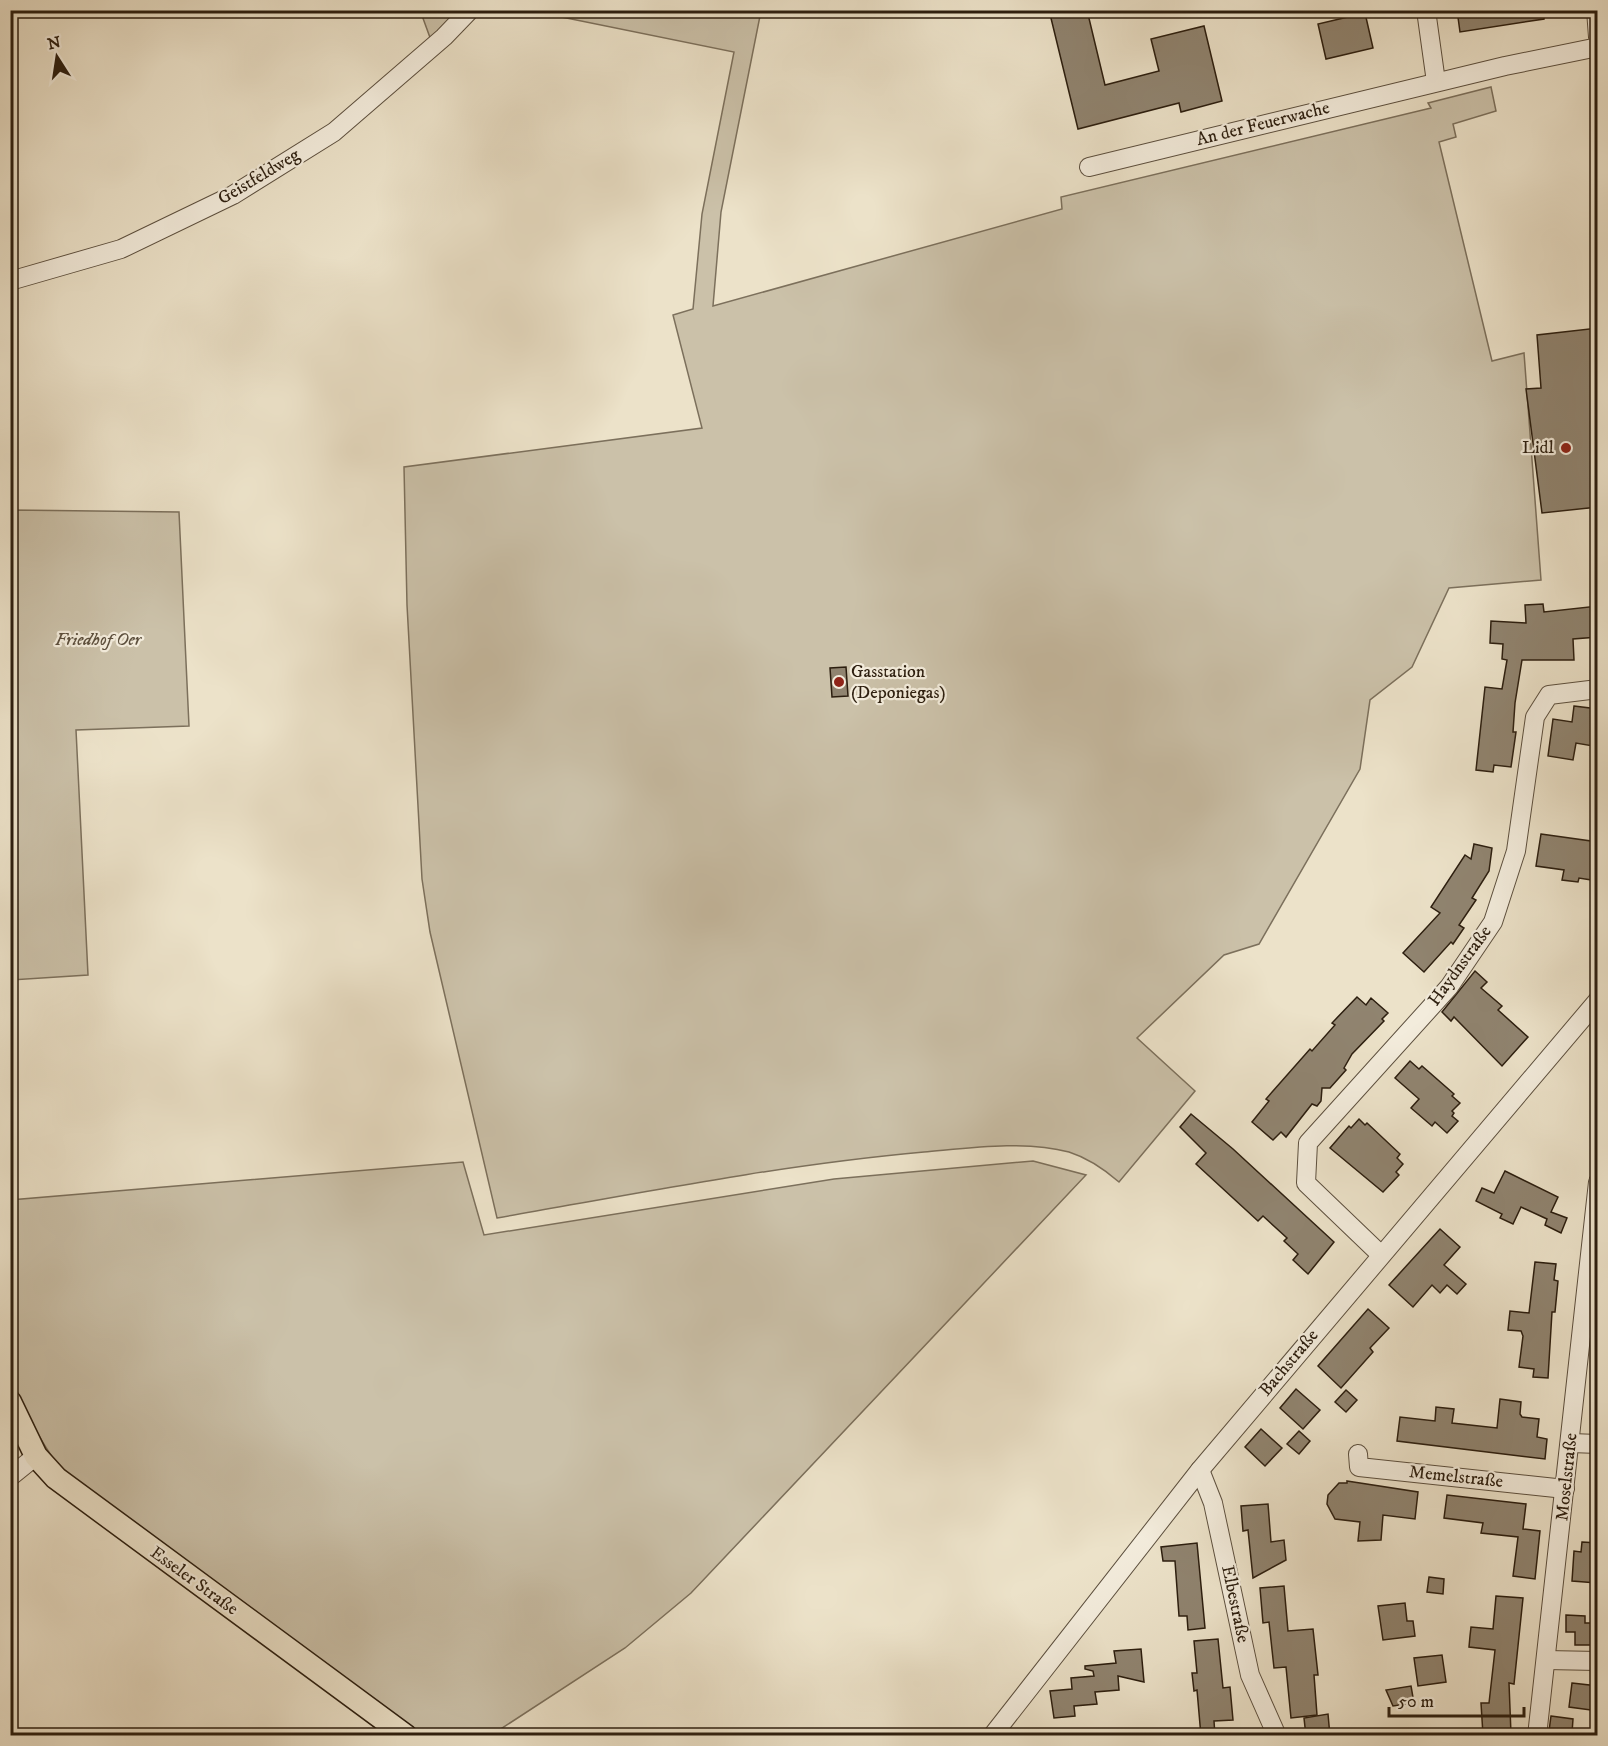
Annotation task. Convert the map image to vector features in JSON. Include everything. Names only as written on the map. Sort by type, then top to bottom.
[{"type":"main road","name":"Esseler Straße","points":[[10,1402],[36,1455],[56,1478],[406,1736]]},
{"type":"street","name":"Geistfeldweg","points":[[10,281],[121,249],[233,195],[334,132],[444,37],[470,10]]},
{"type":"street","points":[[1426,10],[1436,82]]},
{"type":"street","points":[[1596,10],[1598,37]]},
{"type":"street","name":"An der Feuerwache","points":[[1089,167],[1436,82],[1598,47]]},
{"type":"street","name":"Haydnstraße","points":[[1380,1254],[1306,1183],[1308,1143],[1449,987],[1493,921],[1516,851],[1535,717],[1549,694],[1598,689]]},
{"type":"street","name":"Bachstraße","points":[[992,1736],[1200,1470],[1380,1254],[1598,1000]]},
{"type":"street","name":"Moselstraße","points":[[1538,1736],[1565,1489],[1593,1288],[1598,1182]]},
{"type":"street","points":[[1571,1443],[1598,1444]]},
{"type":"street","points":[[10,1477],[36,1455]]},
{"type":"street","name":"Memelstraße","points":[[1358,1455],[1359,1467],[1565,1489]]},
{"type":"street","name":"Elbestraße","points":[[1200,1470],[1213,1503],[1250,1675],[1277,1736]]},
{"type":"street","points":[[1546,1660],[1598,1661]]},
{"type":"green space","points":[[420,10],[461,11],[432,43]]},
{"type":"green space","points":[[532,11],[761,11],[721,212],[713,306],[1062,209],[1061,197],[1431,108],[1428,103],[1491,87],[1496,111],[1453,124],[1456,137],[1439,142],[1492,361],[1524,353],[1541,580],[1449,588],[1412,667],[1370,700],[1360,769],[1259,944],[1224,955],[1137,1038],[1195,1091],[1119,1182],[1096,1164],[1069,1152],[1034,1146],[978,1147],[816,1164],[497,1218],[430,932],[422,879],[407,605],[404,467],[702,428],[673,315],[693,309],[702,214],[734,52]]},
{"type":"green space","name":"Friedhof Oer","points":[[11,510],[179,512],[189,726],[76,730],[88,975],[11,980]]},
{"type":"green space","points":[[1033,1161],[1086,1175],[691,1593],[625,1648],[490,1736],[423,1735],[62,1471],[33,1425],[11,1375],[10,1200],[463,1162],[484,1235],[834,1179]]},
{"type":"building","points":[[1049,10],[1087,10],[1105,85],[1159,71],[1151,39],[1204,26],[1222,101],[1181,112],[1179,103],[1078,129]]},
{"type":"building","points":[[1457,10],[1544,10],[1544,19],[1460,32]]},
{"type":"building","points":[[1365,13],[1373,48],[1326,59],[1318,24]]},
{"type":"building","name":"Lidl","points":[[1598,328],[1598,507],[1542,513],[1526,389],[1541,388],[1537,335]]},
{"type":"building","points":[[1543,604],[1544,612],[1598,606],[1598,637],[1573,639],[1574,660],[1522,660],[1515,703],[1513,732],[1516,732],[1511,767],[1494,765],[1493,772],[1476,770],[1485,687],[1502,689],[1507,660],[1502,659],[1503,644],[1490,643],[1491,621],[1526,623],[1525,605]]},
{"type":"building","name":"Gasstation (Deponiegas)","points":[[846,667],[848,696],[832,697],[830,668]]},
{"type":"building","points":[[1574,706],[1598,709],[1598,742],[1594,742],[1593,746],[1576,743],[1573,760],[1548,756],[1553,719],[1572,722]]},
{"type":"building","points":[[1541,834],[1598,842],[1598,881],[1579,878],[1578,882],[1562,880],[1564,870],[1536,866]]},
{"type":"building","points":[[1474,844],[1492,848],[1489,871],[1472,898],[1476,900],[1459,925],[1464,928],[1453,944],[1451,942],[1424,972],[1403,953],[1440,913],[1431,907],[1465,855],[1471,859]]},
{"type":"building","points":[[1475,971],[1487,982],[1481,988],[1502,1006],[1498,1010],[1528,1037],[1502,1066],[1454,1017],[1451,1021],[1442,1012]]},
{"type":"building","points":[[1357,997],[1366,1005],[1371,998],[1388,1013],[1382,1019],[1384,1021],[1352,1054],[1344,1068],[1346,1070],[1330,1088],[1322,1088],[1321,1101],[1317,1106],[1312,1104],[1286,1137],[1281,1132],[1273,1140],[1252,1122],[1269,1101],[1266,1099],[1310,1049],[1312,1051],[1335,1025],[1332,1023]]},
{"type":"building","points":[[1410,1061],[1419,1069],[1422,1066],[1454,1094],[1452,1096],[1460,1103],[1452,1111],[1454,1113],[1452,1116],[1458,1121],[1447,1133],[1435,1122],[1432,1126],[1411,1108],[1419,1099],[1395,1078]]},
{"type":"building","points":[[1191,1114],[1233,1149],[1334,1242],[1308,1274],[1293,1260],[1298,1254],[1284,1241],[1287,1238],[1263,1216],[1258,1221],[1196,1164],[1206,1153],[1180,1127]]},
{"type":"building","points":[[1359,1119],[1365,1125],[1367,1123],[1400,1154],[1397,1158],[1403,1164],[1396,1172],[1399,1175],[1383,1192],[1330,1148],[1349,1126],[1351,1128]]},
{"type":"building","points":[[1505,1171],[1558,1197],[1551,1212],[1567,1218],[1561,1233],[1545,1225],[1547,1219],[1521,1207],[1513,1224],[1500,1218],[1502,1214],[1476,1201],[1482,1188],[1494,1193]]},
{"type":"building","points":[[1440,1229],[1460,1247],[1444,1265],[1466,1284],[1457,1294],[1447,1285],[1440,1293],[1432,1285],[1413,1307],[1389,1285]]},
{"type":"building","points":[[1535,1262],[1556,1264],[1554,1280],[1558,1281],[1555,1312],[1552,1312],[1548,1378],[1533,1377],[1534,1369],[1519,1367],[1523,1336],[1521,1331],[1508,1330],[1510,1311],[1529,1313]]},
{"type":"building","points":[[1368,1309],[1389,1328],[1370,1348],[1373,1352],[1341,1388],[1318,1366]]},
{"type":"building","points":[[1296,1389],[1320,1410],[1303,1429],[1280,1408]]},
{"type":"building","points":[[1346,1390],[1357,1400],[1346,1412],[1335,1402]]},
{"type":"building","points":[[1500,1399],[1521,1402],[1522,1417],[1539,1419],[1537,1437],[1547,1439],[1545,1459],[1397,1441],[1400,1417],[1435,1421],[1436,1407],[1454,1409],[1452,1423],[1497,1428]]},
{"type":"building","points":[[1261,1429],[1282,1448],[1265,1466],[1245,1447]]},
{"type":"building","points":[[1299,1431],[1310,1441],[1299,1454],[1287,1444]]},
{"type":"building","points":[[1347,1481],[1418,1492],[1415,1519],[1383,1515],[1381,1540],[1358,1541],[1360,1522],[1335,1519],[1327,1504],[1328,1495],[1339,1483],[1347,1483]]},
{"type":"building","points":[[1447,1495],[1526,1504],[1523,1529],[1540,1531],[1535,1579],[1513,1576],[1518,1537],[1481,1533],[1483,1523],[1444,1518]]},
{"type":"building","points":[[1268,1504],[1271,1542],[1284,1540],[1286,1560],[1253,1578],[1248,1530],[1243,1531],[1241,1506]]},
{"type":"building","points":[[1582,1542],[1598,1543],[1597,1583],[1572,1581],[1574,1551],[1581,1552]]},
{"type":"building","points":[[1197,1543],[1205,1628],[1188,1630],[1187,1616],[1179,1616],[1175,1561],[1163,1561],[1161,1547]]},
{"type":"building","points":[[1429,1577],[1444,1579],[1443,1594],[1427,1592]]},
{"type":"building","points":[[1284,1586],[1288,1631],[1313,1629],[1318,1675],[1314,1675],[1317,1715],[1291,1718],[1286,1667],[1274,1668],[1269,1622],[1263,1623],[1260,1588]]},
{"type":"building","points":[[1496,1596],[1523,1598],[1514,1684],[1509,1683],[1511,1734],[1483,1735],[1481,1703],[1489,1703],[1495,1650],[1469,1647],[1470,1636],[1471,1627],[1493,1629]]},
{"type":"building","points":[[1405,1603],[1407,1621],[1413,1621],[1415,1636],[1383,1640],[1378,1606]]},
{"type":"building","points":[[1566,1615],[1585,1616],[1585,1623],[1598,1623],[1598,1645],[1575,1645],[1575,1632],[1566,1632]]},
{"type":"building","points":[[1218,1639],[1223,1688],[1230,1687],[1233,1720],[1214,1721],[1215,1736],[1201,1736],[1197,1690],[1194,1691],[1192,1673],[1197,1673],[1194,1641]]},
{"type":"building","points":[[1141,1649],[1144,1682],[1118,1676],[1119,1690],[1095,1692],[1097,1704],[1074,1706],[1075,1716],[1054,1718],[1050,1691],[1072,1689],[1071,1678],[1094,1676],[1093,1671],[1085,1669],[1085,1666],[1116,1663],[1114,1651]]},
{"type":"building","points":[[1442,1655],[1446,1682],[1418,1686],[1414,1658]]},
{"type":"building","points":[[1572,1683],[1598,1686],[1598,1711],[1569,1707]]},
{"type":"building","points":[[1411,1686],[1414,1703],[1393,1706],[1386,1690]]},
{"type":"building","points":[[1328,1714],[1330,1736],[1306,1736],[1304,1718]]},
{"type":"building","points":[[1551,1716],[1573,1719],[1572,1733],[1549,1731]]},
{"type":"place","name":"Lidl","points":[[1566,448]]},
{"type":"place","name":"Gasstation (Deponiegas)","points":[[839,682]]}]
